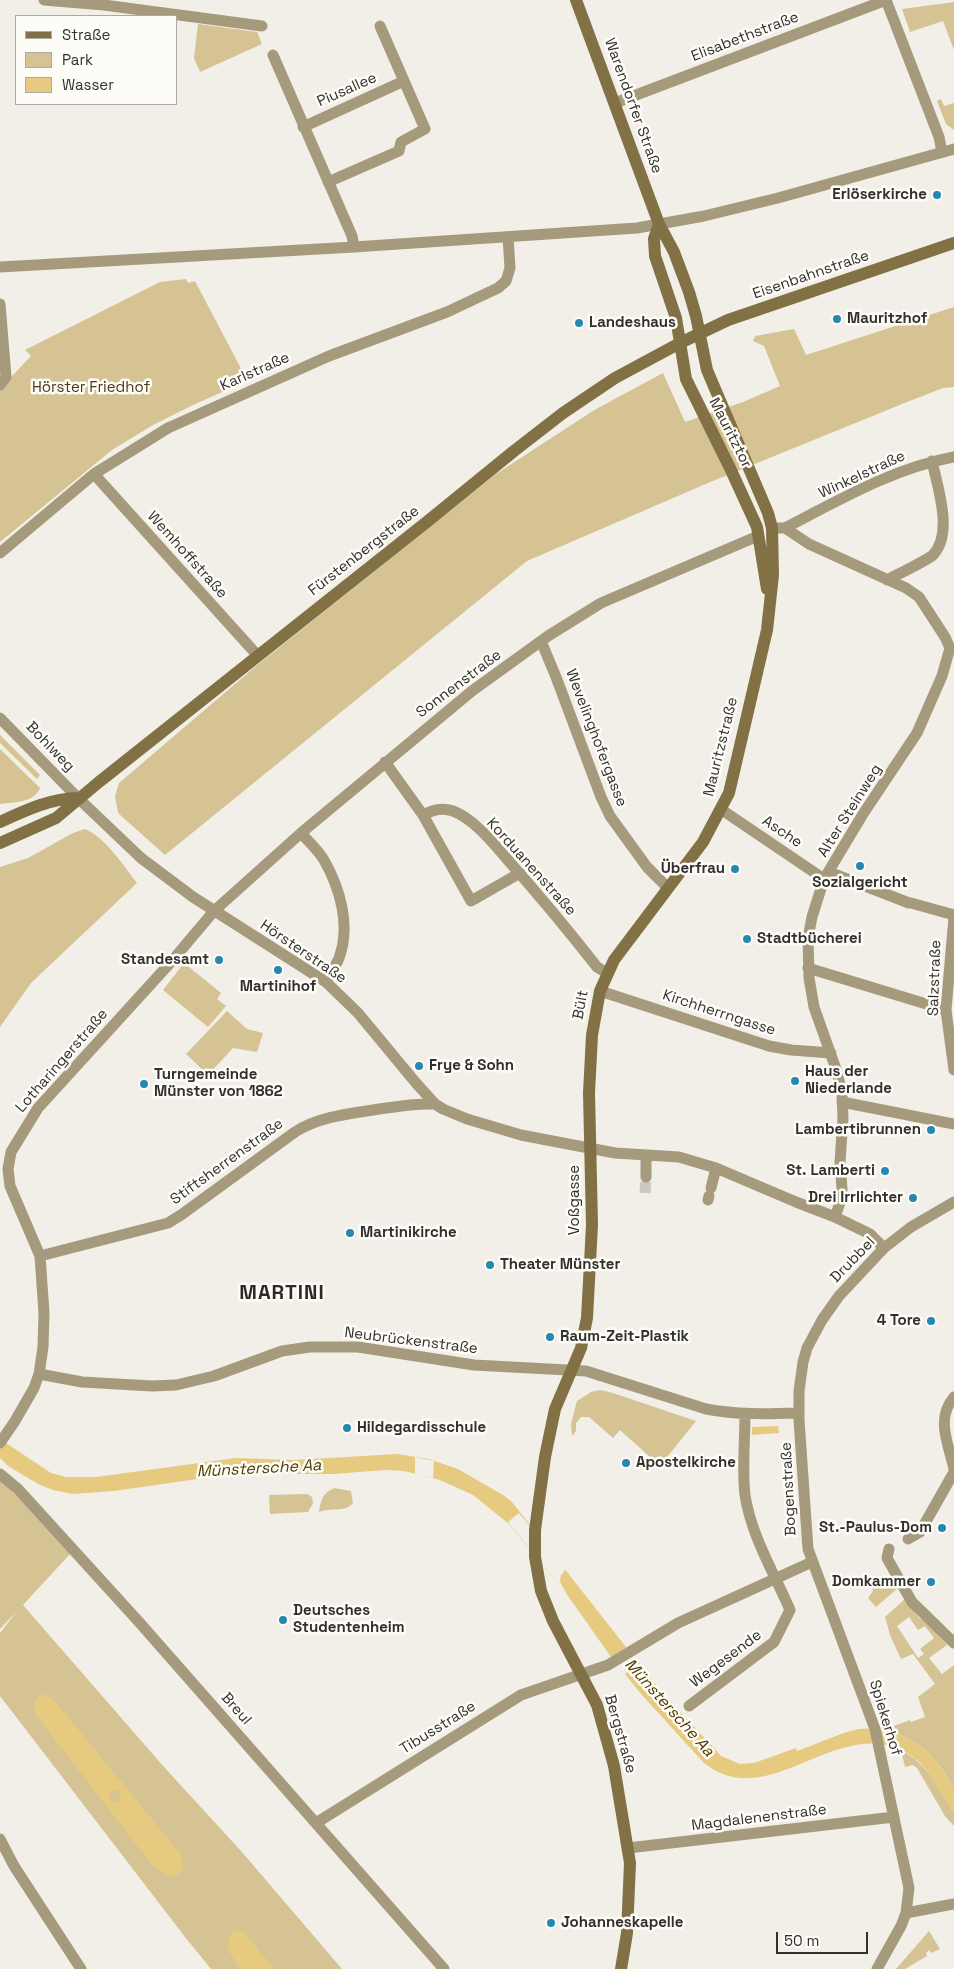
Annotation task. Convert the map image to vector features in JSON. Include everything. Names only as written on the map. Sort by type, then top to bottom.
[{"type":"main road","name":"Warendorfer Straße","points":[[576,0],[616,103],[659,224],[674,252],[689,292],[699,333]]},
{"type":"main road","name":"Mauritztor","points":[[659,224],[654,239],[655,256],[676,318],[682,364],[690,390],[730,468],[753,519],[758,536]]},
{"type":"main road","name":"Eisenbahnstraße","points":[[680,343],[736,317],[954,243]]},
{"type":"main road","name":"Mauritztor","points":[[699,333],[707,370],[763,500],[772,528]]},
{"type":"main road","name":"Fürstenbergstraße","points":[[0,843],[56,818],[78,798],[256,654],[563,414],[615,378],[680,343]]},
{"type":"main road","name":"Mauritzstraße","points":[[668,888],[703,842],[722,810],[729,793],[767,630],[773,575],[772,528]]},
{"type":"main road","name":"Mauritzstraße","points":[[758,536],[769,598]]},
{"type":"main road","points":[[0,822],[44,804],[68,798],[78,798]]},
{"type":"main road","name":"Bült","points":[[591,1148],[589,1117],[590,1066],[594,1019],[600,991],[607,973],[632,934],[668,888]]},
{"type":"main road","name":"Voßgasse","points":[[583,1674],[562,1638],[546,1604],[538,1579],[534,1550],[538,1502],[555,1409],[583,1342],[587,1318],[592,1225],[591,1148]]},
{"type":"main road","name":"Bergstraße","points":[[583,1674],[598,1704],[609,1742],[628,1848],[630,1880],[628,1918],[621,1969]]},
{"type":"street","points":[[44,0],[175,15]]},
{"type":"street","points":[[886,0],[940,137],[942,152]]},
{"type":"street","name":"Elisabethstraße","points":[[616,103],[886,0]]},
{"type":"street","points":[[178,15],[262,26]]},
{"type":"street","points":[[328,182],[399,151],[401,142],[425,129],[380,26]]},
{"type":"street","points":[[273,55],[352,236],[354,247]]},
{"type":"street","name":"Piusallee","points":[[303,127],[404,81]]},
{"type":"street","points":[[0,267],[354,247],[637,228],[704,216],[786,196],[954,149]]},
{"type":"street","name":"Karlstraße","points":[[0,553],[94,474],[168,428],[329,356],[447,312],[498,288],[506,282],[510,268],[508,237]]},
{"type":"street","points":[[0,304],[6,377],[0,385]]},
{"type":"street","name":"Winkelstraße","points":[[785,528],[893,474],[932,461],[954,457]]},
{"type":"street","points":[[887,580],[932,556],[940,548],[947,532],[946,512],[932,461]]},
{"type":"street","name":"Wemhoffstraße","points":[[94,474],[256,654]]},
{"type":"street","points":[[772,528],[785,528]]},
{"type":"street","name":"Alter Steinweg","points":[[785,528],[809,544],[919,596],[952,649],[917,733],[862,814],[824,879],[812,917],[808,938],[808,968],[814,1007],[837,1072],[842,1102],[843,1118],[840,1162],[842,1197],[836,1217]]},
{"type":"street","name":"Sonnenstraße","points":[[214,911],[301,833],[385,762],[472,691],[541,642],[601,603],[617,595],[758,536]]},
{"type":"street","name":"Wevelinghofergasse","points":[[541,642],[610,816],[647,867],[668,888]]},
{"type":"street","name":"Bohlweg","points":[[0,718],[78,798]]},
{"type":"street","points":[[385,762],[423,815],[471,901],[520,873]]},
{"type":"street","name":"Hörsterstraße","points":[[78,798],[141,858],[193,897],[326,982],[358,1013],[435,1104],[452,1114],[503,1130],[615,1153],[679,1158],[716,1168],[836,1217],[870,1234],[884,1248]]},
{"type":"street","name":"Korduanenstraße","points":[[423,815],[440,809],[452,811],[460,815],[494,844],[597,968],[607,973]]},
{"type":"street","name":"Asche","points":[[722,810],[824,879]]},
{"type":"street","points":[[301,833],[323,858],[333,878],[342,910],[343,942],[339,958],[326,982]]},
{"type":"street","points":[[824,879],[834,874],[910,903],[954,916]]},
{"type":"street","name":"Lotharingerstraße","points":[[39,1374],[44,1320],[40,1256],[10,1186],[8,1169],[11,1152],[38,1108],[214,911]]},
{"type":"street","name":"Salzstraße","points":[[954,916],[946,1010],[954,1070]]},
{"type":"street","points":[[808,968],[946,1010]]},
{"type":"street","name":"Kirchherrngasse","points":[[600,991],[769,1046],[791,1050],[831,1053]]},
{"type":"street","points":[[842,1102],[954,1124]]},
{"type":"street","name":"Stiftsherrenstraße","points":[[40,1256],[168,1222],[181,1215],[288,1136],[308,1125],[346,1114],[410,1104],[435,1104]]},
{"type":"street","points":[[646,1155],[646,1177]]},
{"type":"street","points":[[709,1194],[716,1168]]},
{"type":"street","name":"Drubbel","points":[[799,1413],[799,1391],[807,1348],[822,1320],[839,1296],[884,1248],[911,1227],[954,1202]]},
{"type":"street","name":"Neubrückenstraße","points":[[39,1374],[82,1382],[152,1386],[176,1385],[214,1376],[282,1351],[327,1346],[367,1348],[474,1365],[586,1371],[706,1409],[745,1415],[799,1413]]},
{"type":"street","points":[[1,1441],[24,1406],[39,1374]]},
{"type":"street","points":[[908,1539],[920,1532],[953,1467],[944,1433],[944,1423],[946,1409],[954,1398]]},
{"type":"street","name":"Bogenstraße","points":[[799,1413],[806,1534],[812,1562]]},
{"type":"street","name":"Wegesende","points":[[690,1706],[774,1642],[790,1610],[755,1531],[745,1494],[745,1415]]},
{"type":"street","name":"Breul","points":[[0,1474],[18,1489],[139,1622],[444,1969]]},
{"type":"street","points":[[889,1550],[887,1558],[912,1602],[954,1643]]},
{"type":"street","points":[[583,1674],[614,1661],[678,1623],[812,1562]]},
{"type":"street","name":"Spiekerhof","points":[[812,1562],[880,1744],[908,1888],[906,1912],[901,1926],[877,1969]]},
{"type":"street","name":"Tibusstraße","points":[[316,1823],[521,1695],[583,1674]]},
{"type":"street","name":"Magdalenenstraße","points":[[628,1848],[894,1817]]},
{"type":"street","points":[[0,1839],[14,1866],[81,1969]]},
{"type":"street","points":[[906,1912],[954,1904]]},
{"type":"green space","points":[[954,2],[954,50],[943,21],[910,32],[902,9]]},
{"type":"green space","points":[[198,24],[257,32],[262,44],[200,72],[194,58]]},
{"type":"green space","points":[[941,99],[944,106],[954,103],[954,130],[946,124],[937,101]]},
{"type":"green space","name":"Hörster Friedhof","points":[[186,279],[188,283],[195,281],[246,378],[235,383],[236,386],[153,425],[112,450],[0,542],[0,389],[31,356],[25,350],[160,282]]},
{"type":"green space","points":[[954,307],[954,387],[943,388],[907,402],[708,483],[527,561],[165,855],[118,813],[115,796],[119,783],[255,667],[496,474],[596,409],[663,373],[685,422],[743,402],[780,386],[764,346],[753,341],[755,336],[794,329],[806,355]]},
{"type":"green space","points":[[0,735],[40,775],[37,779],[0,743]]},
{"type":"green space","points":[[0,749],[40,788],[33,797],[23,801],[0,804]]},
{"type":"green space","points":[[85,829],[100,838],[107,845],[137,883],[31,983],[0,1027],[0,867],[28,858],[73,833]]},
{"type":"green space","points":[[184,963],[221,993],[217,999],[226,1006],[208,1027],[163,990]]},
{"type":"green space","points":[[227,1011],[247,1029],[263,1033],[257,1052],[233,1048],[208,1075],[186,1054]]},
{"type":"green space","points":[[600,1390],[696,1421],[660,1466],[620,1430],[613,1438],[589,1417],[581,1417],[576,1423],[576,1431],[572,1436],[571,1424],[577,1401],[591,1392]]},
{"type":"green space","points":[[0,1479],[60,1539],[71,1553],[23,1605],[164,1767],[241,1851],[342,1969],[211,1969],[0,1696],[0,1633],[17,1611],[0,1629]]},
{"type":"green space","points":[[334,1488],[351,1491],[353,1503],[346,1508],[319,1512],[323,1498]]},
{"type":"green space","points":[[307,1494],[312,1497],[313,1503],[308,1512],[270,1514],[269,1495]]},
{"type":"green space","points":[[891,1578],[898,1588],[876,1607],[868,1598],[873,1591],[872,1588]]},
{"type":"green space","points":[[905,1599],[920,1619],[924,1618],[947,1645],[929,1658],[942,1674],[954,1665],[954,1789],[943,1770],[931,1755],[916,1743],[896,1733],[894,1726],[925,1717],[918,1697],[935,1684],[913,1654],[901,1659],[890,1635],[885,1617]],"holes":[[[909,1617],[918,1630],[925,1626],[934,1638],[920,1649],[924,1654],[918,1658],[897,1626]]]},
{"type":"green space","points":[[901,1750],[915,1759],[932,1776],[954,1812],[954,1826],[945,1816],[917,1768],[913,1765],[905,1767]]},
{"type":"green space","points":[[929,1931],[940,1949],[931,1953],[929,1950],[926,1953],[927,1956],[905,1969],[896,1969]]},
{"type":"water","points":[[778,1426],[779,1433],[752,1435],[752,1427]]},
{"type":"water","name":"Münstersche Aa","points":[[0,1439],[51,1473],[66,1477],[96,1477],[236,1458],[294,1460],[397,1454],[429,1459],[458,1469],[512,1502],[638,1660],[654,1683],[721,1756],[740,1764],[754,1763],[796,1748],[797,1751],[859,1729],[886,1730],[910,1739],[939,1765],[954,1789],[954,1812],[918,1761],[910,1755],[884,1745],[857,1745],[831,1752],[780,1772],[754,1778],[729,1776],[704,1763],[641,1694],[626,1673],[611,1657],[568,1596],[509,1524],[473,1495],[440,1480],[404,1471],[385,1470],[333,1474],[232,1474],[114,1491],[73,1494],[40,1485],[8,1466],[0,1458]]},
{"type":"water","points":[[42,1694],[50,1697],[59,1706],[180,1853],[184,1868],[178,1874],[169,1877],[151,1864],[36,1715],[34,1705]],"holes":[[[113,1790],[118,1791],[120,1799],[116,1802],[112,1801],[109,1798],[110,1793]]]},
{"type":"water","points":[[234,1930],[245,1933],[274,1969],[240,1969],[227,1948],[229,1938]]},
{"type":"pier","points":[[415,1457],[434,1461],[433,1478],[415,1474]]},
{"type":"pier","points":[[519,1513],[566,1569],[561,1575],[560,1582],[568,1596],[508,1522]]},
{"type":"pier","points":[[627,1647],[638,1660],[625,1674],[611,1657]]},
{"type":"tunnel","points":[[645,1193],[646,1177]]},
{"type":"place","name":"Erlöserkirche","points":[[937,195]]},
{"type":"place","name":"Mauritzhof","points":[[837,319]]},
{"type":"place","name":"Landeshaus","points":[[579,323]]},
{"type":"place","name":"Sozialgericht","points":[[860,866]]},
{"type":"place","name":"Überfrau","points":[[735,869]]},
{"type":"place","name":"Stadtbücherei","points":[[747,939]]},
{"type":"place","name":"Standesamt","points":[[219,960]]},
{"type":"place","name":"Martinihof","points":[[278,970]]},
{"type":"place","name":"Frye & Sohn","points":[[419,1066]]},
{"type":"place","name":"Haus der Niederlande","points":[[795,1081]]},
{"type":"place","name":"Turngemeinde Münster von 1862","points":[[144,1084]]},
{"type":"place","name":"Lambertibrunnen","points":[[931,1130]]},
{"type":"place","name":"St. Lamberti","points":[[885,1171]]},
{"type":"place","name":"Drei Irrlichter","points":[[913,1198]]},
{"type":"place","name":"Martinikirche","points":[[350,1233]]},
{"type":"place","name":"Theater Münster","points":[[490,1265]]},
{"type":"place","name":"4 Tore","points":[[931,1321]]},
{"type":"place","name":"Raum-Zeit-Plastik","points":[[550,1337]]},
{"type":"place","name":"Hildegardisschule","points":[[347,1428]]},
{"type":"place","name":"Apostelkirche","points":[[626,1463]]},
{"type":"place","name":"St.-Paulus-Dom","points":[[942,1528]]},
{"type":"place","name":"Domkammer","points":[[931,1582]]},
{"type":"place","name":"Deutsches Studentenheim","points":[[283,1620]]},
{"type":"place","name":"Johanneskapelle","points":[[551,1923]]},
{"type":"district","name":"MARTINI","points":[[282,1294]]}]
